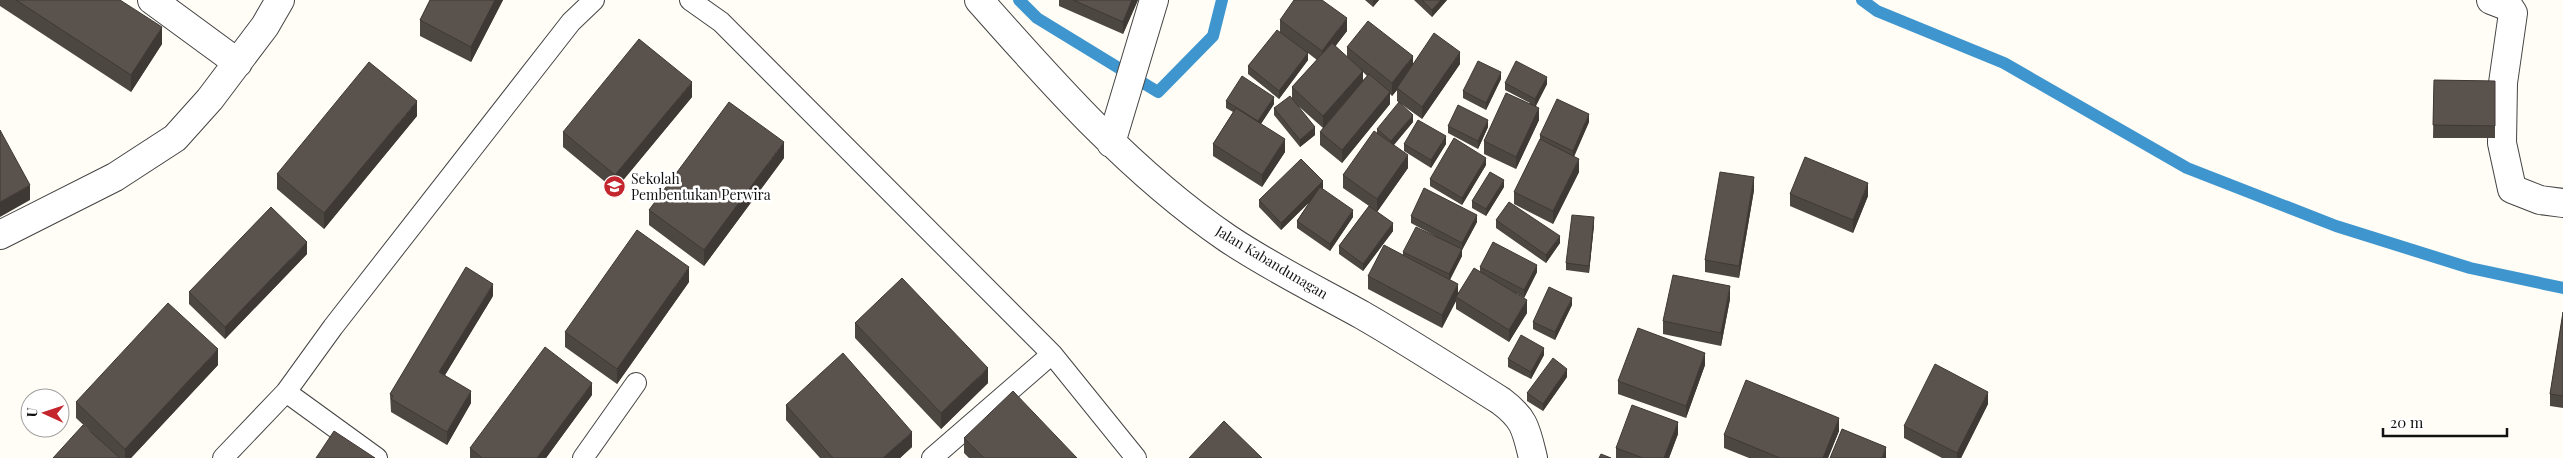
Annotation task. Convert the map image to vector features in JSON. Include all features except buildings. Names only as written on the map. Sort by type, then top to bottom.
[{"type":"street","points":[[152,0],[238,63]]},
{"type":"street","points":[[0,235],[115,177],[175,138],[210,99],[238,63],[265,26],[280,0]]},
{"type":"street","name":"Jalan Kabandunagan","points":[[979,0],[1037,66],[1111,143],[1227,238],[1365,317],[1501,400],[1517,413],[1526,429],[1533,458]]},
{"type":"street","points":[[1111,143],[1154,0]]},
{"type":"street","points":[[2491,0],[2509,7],[2513,13],[2503,83],[2502,134],[2512,189],[2540,200],[2563,203]]},
{"type":"lane","points":[[223,458],[286,392],[333,327],[571,22],[594,0]]},
{"type":"lane","points":[[690,0],[721,22],[1052,354],[1136,458]]},
{"type":"lane","points":[[932,458],[1052,354]]},
{"type":"lane","points":[[583,458],[636,383]]},
{"type":"lane","points":[[286,392],[377,458]]},
{"type":"waterway","points":[[1019,0],[1037,18],[1158,92],[1213,36],[1222,0]]},
{"type":"waterway","points":[[1862,0],[1877,11],[2004,63],[2187,168],[2336,226],[2470,268],[2563,288]]},
{"type":"place","name":"Sekolah Pembentukan Perwira","points":[[615,186]]}]
